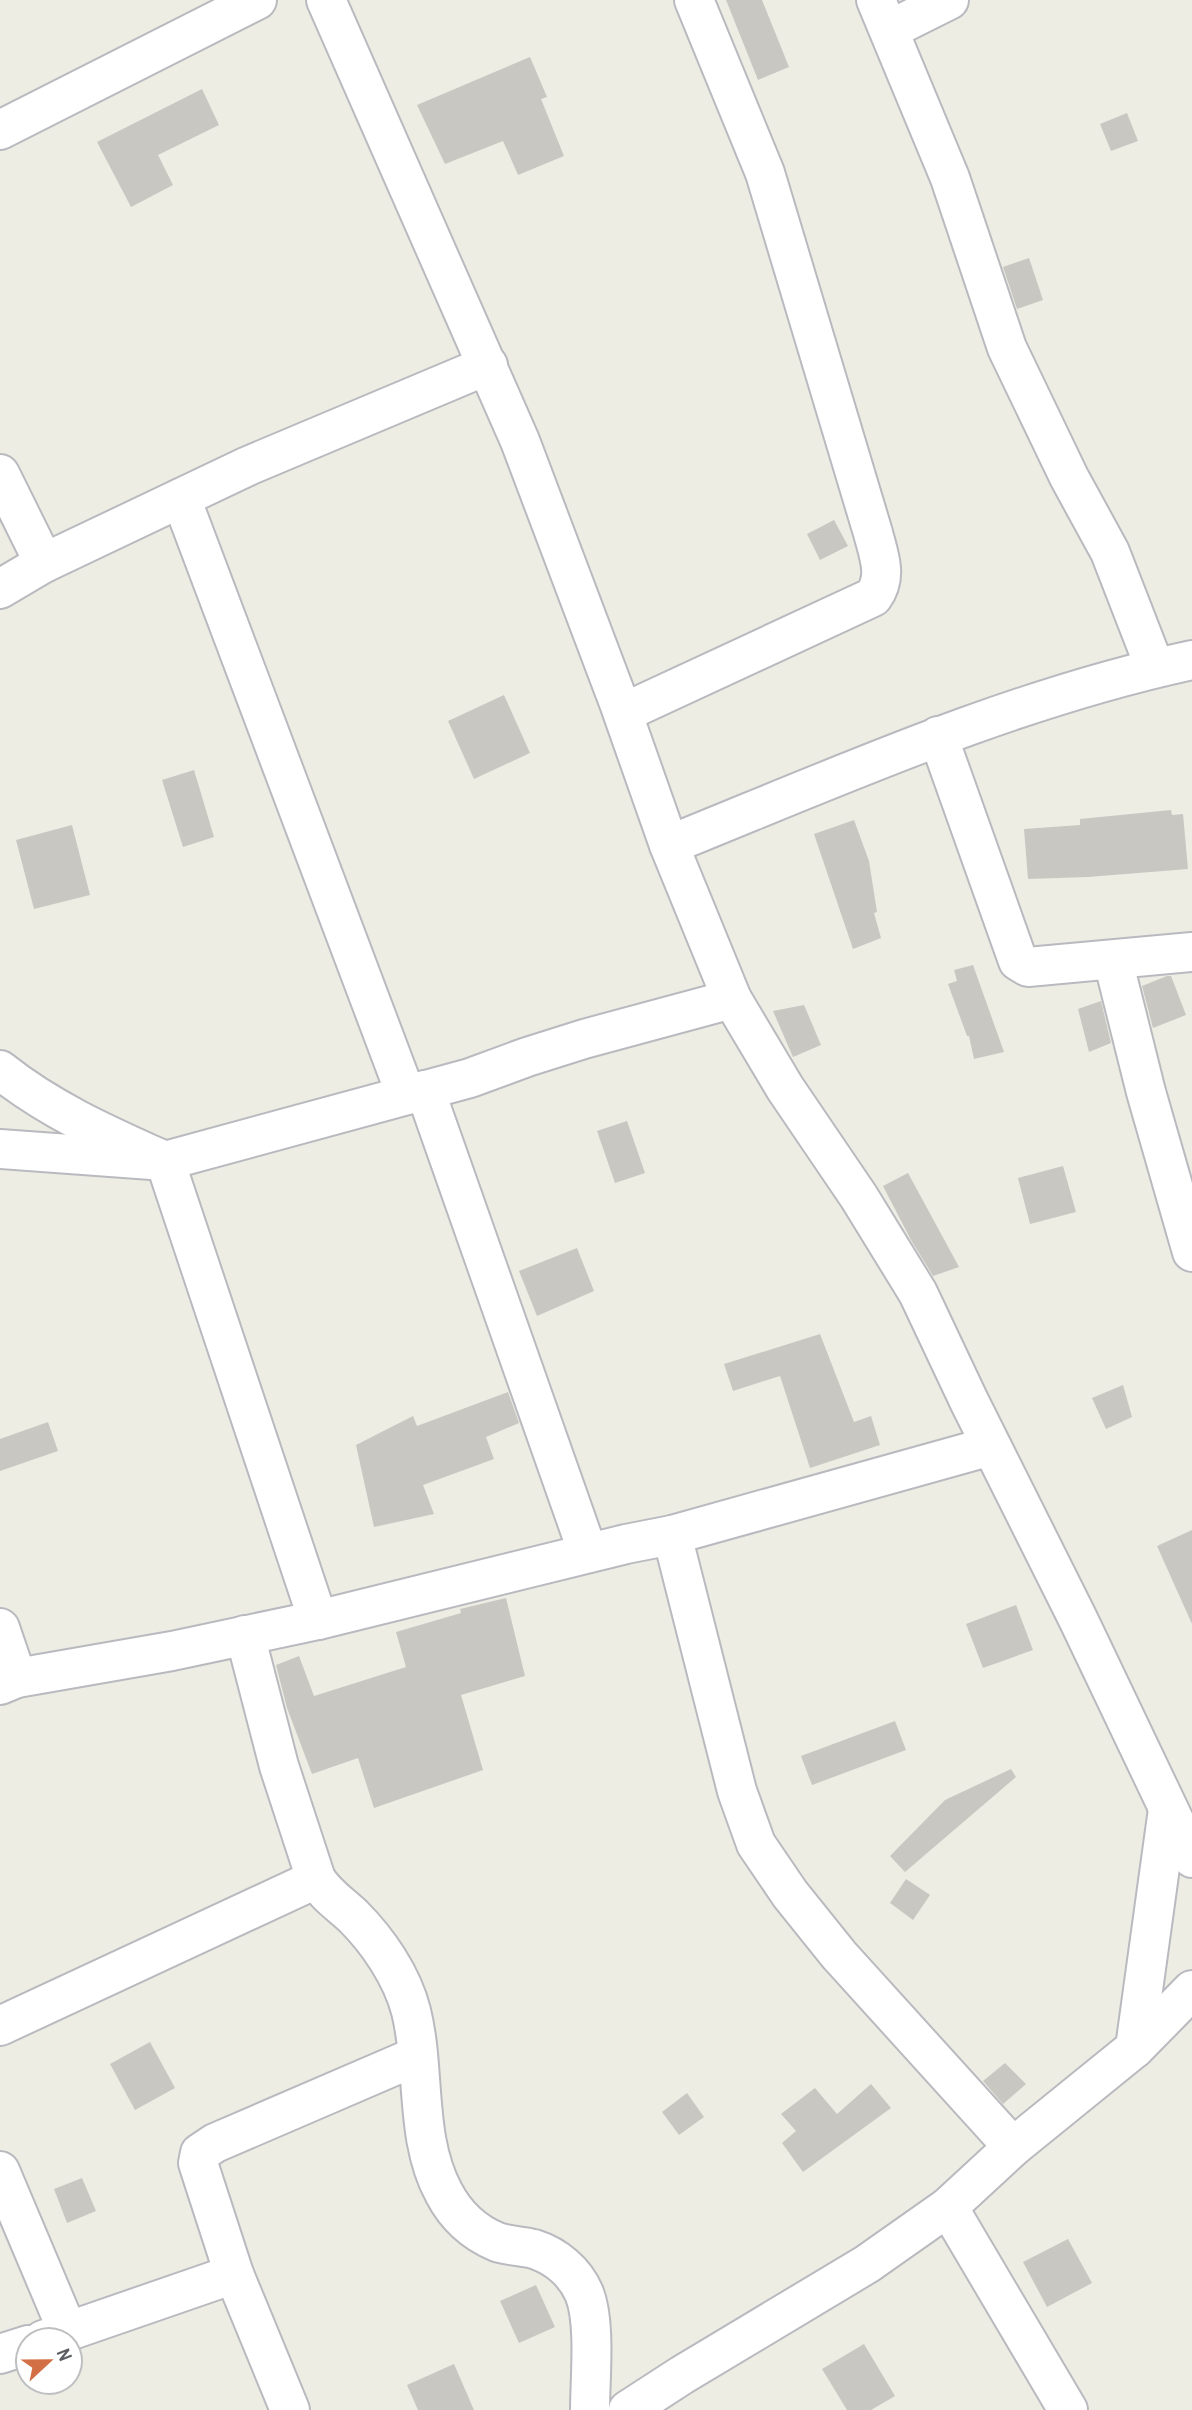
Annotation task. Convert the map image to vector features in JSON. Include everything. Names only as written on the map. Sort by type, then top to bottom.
[{"type":"street","points":[[0,130],[257,0]]},
{"type":"street","points":[[326,0],[520,441],[623,713],[669,845],[732,999],[785,1088],[859,1197],[918,1293],[1192,1858]]},
{"type":"street","points":[[623,713],[873,597],[879,589],[882,577],[882,564],[765,173],[694,0]]},
{"type":"street","points":[[949,0],[882,15],[950,178],[1007,348],[1069,477],[1110,552],[1155,668]]},
{"type":"street","points":[[0,589],[44,563],[248,467],[488,365]]},
{"type":"street","points":[[0,474],[44,563]]},
{"type":"street","points":[[181,498],[415,1092],[588,1553]]},
{"type":"street","points":[[669,845],[939,736],[1043,700],[1192,660]]},
{"type":"street","points":[[939,736],[1018,961],[1028,968],[1192,952]]},
{"type":"street","points":[[1113,960],[1146,1092],[1192,1252]]},
{"type":"street","points":[[0,1149],[165,1161],[470,1079],[527,1057],[732,999]]},
{"type":"street","points":[[0,1070],[19,1085],[84,1125],[165,1161],[318,1620]]},
{"type":"street","points":[[0,1628],[9,1682],[318,1620],[671,1535],[991,1446]]},
{"type":"street","points":[[671,1535],[737,1791],[756,1844],[790,1894],[839,1955],[1013,2147]]},
{"type":"street","points":[[245,1635],[279,1766],[316,1879],[325,1893],[353,1917],[395,1970],[411,2010],[433,2169],[455,2214],[475,2231],[499,2243],[534,2249],[553,2256],[568,2269],[584,2293],[590,2319],[590,2410]]},
{"type":"street","points":[[1135,2048],[1168,1809]]},
{"type":"street","points":[[0,2026],[316,1879]]},
{"type":"street","points":[[628,2410],[867,2264],[948,2207],[1013,2147],[1135,2048],[1192,1990]]},
{"type":"street","points":[[290,2410],[234,2274],[198,2163],[200,2153],[215,2143],[417,2056]]},
{"type":"street","points":[[0,2171],[53,2326]]},
{"type":"street","points":[[948,2207],[1068,2410]]},
{"type":"street","points":[[84,2326],[234,2274]]},
{"type":"building","points":[[726,0],[762,0],[789,67],[758,80]]},
{"type":"building","points":[[530,57],[547,97],[541,99],[564,156],[518,175],[503,141],[445,164],[417,105]]},
{"type":"building","points":[[202,89],[219,125],[158,155],[173,185],[131,207],[97,142]]},
{"type":"building","points":[[1127,113],[1138,141],[1111,151],[1100,124]]},
{"type":"building","points":[[1029,258],[1043,300],[1017,309],[1003,267]]},
{"type":"building","points":[[834,520],[848,546],[820,560],[807,534]]},
{"type":"building","points":[[504,695],[530,753],[474,779],[448,721]]},
{"type":"building","points":[[194,770],[214,837],[183,847],[162,780]]},
{"type":"building","points":[[1171,810],[1172,815],[1183,814],[1188,869],[1028,879],[1024,829],[1080,825],[1080,819]]},
{"type":"building","points":[[854,820],[869,861],[877,912],[874,913],[881,938],[853,949],[814,834]]},
{"type":"building","points":[[72,825],[90,895],[34,909],[16,840]]},
{"type":"building","points":[[973,965],[1004,1052],[974,1059],[969,1036],[948,984],[957,981],[954,970]]},
{"type":"building","points":[[1171,976],[1186,1015],[1153,1028],[1142,986]]},
{"type":"building","points":[[1101,1001],[1111,1043],[1089,1052],[1078,1009]]},
{"type":"building","points":[[804,1005],[821,1045],[793,1057],[773,1011]]},
{"type":"building","points":[[627,1121],[645,1173],[615,1183],[597,1131]]},
{"type":"building","points":[[1063,1166],[1076,1212],[1030,1224],[1018,1178]]},
{"type":"building","points":[[908,1173],[959,1267],[933,1276],[911,1240],[883,1186]]},
{"type":"building","points":[[577,1248],[594,1291],[537,1316],[519,1271]]},
{"type":"building","points":[[820,1334],[854,1422],[871,1416],[880,1445],[810,1468],[780,1376],[733,1391],[724,1364]]},
{"type":"building","points":[[1123,1385],[1132,1417],[1106,1429],[1092,1398]]},
{"type":"building","points":[[508,1392],[519,1423],[486,1437],[494,1459],[423,1485],[434,1514],[374,1527],[356,1445],[413,1416],[417,1426]]},
{"type":"building","points":[[48,1422],[58,1451],[0,1471],[0,1439]]},
{"type":"building","points":[[1192,1530],[1192,1624],[1157,1546]]},
{"type":"building","points":[[506,1598],[525,1676],[461,1695],[483,1770],[374,1808],[358,1758],[312,1774],[287,1708],[276,1665],[299,1656],[314,1696],[406,1667],[396,1632],[461,1613],[460,1609]]},
{"type":"building","points":[[1016,1605],[1033,1650],[983,1668],[966,1624]]},
{"type":"building","points":[[895,1721],[906,1750],[812,1785],[801,1756]]},
{"type":"building","points":[[1011,1769],[1016,1777],[905,1872],[890,1856],[945,1800]]},
{"type":"building","points":[[906,1879],[930,1895],[913,1920],[890,1903]]},
{"type":"building","points":[[150,2042],[175,2088],[135,2110],[110,2064]]},
{"type":"building","points":[[1005,2063],[1026,2084],[1003,2104],[983,2081]]},
{"type":"building","points":[[871,2084],[891,2108],[803,2172],[782,2143],[796,2131],[781,2114],[815,2088],[837,2114]]},
{"type":"building","points":[[687,2093],[704,2117],[679,2135],[662,2112]]},
{"type":"building","points":[[82,2178],[96,2211],[67,2223],[54,2189]]},
{"type":"building","points":[[1068,2239],[1092,2283],[1047,2307],[1023,2262]]},
{"type":"building","points":[[536,2285],[555,2327],[519,2343],[500,2301]]},
{"type":"building","points":[[864,2344],[895,2396],[871,2410],[847,2410],[822,2369]]},
{"type":"building","points":[[454,2364],[474,2410],[418,2410],[407,2385]]}]
